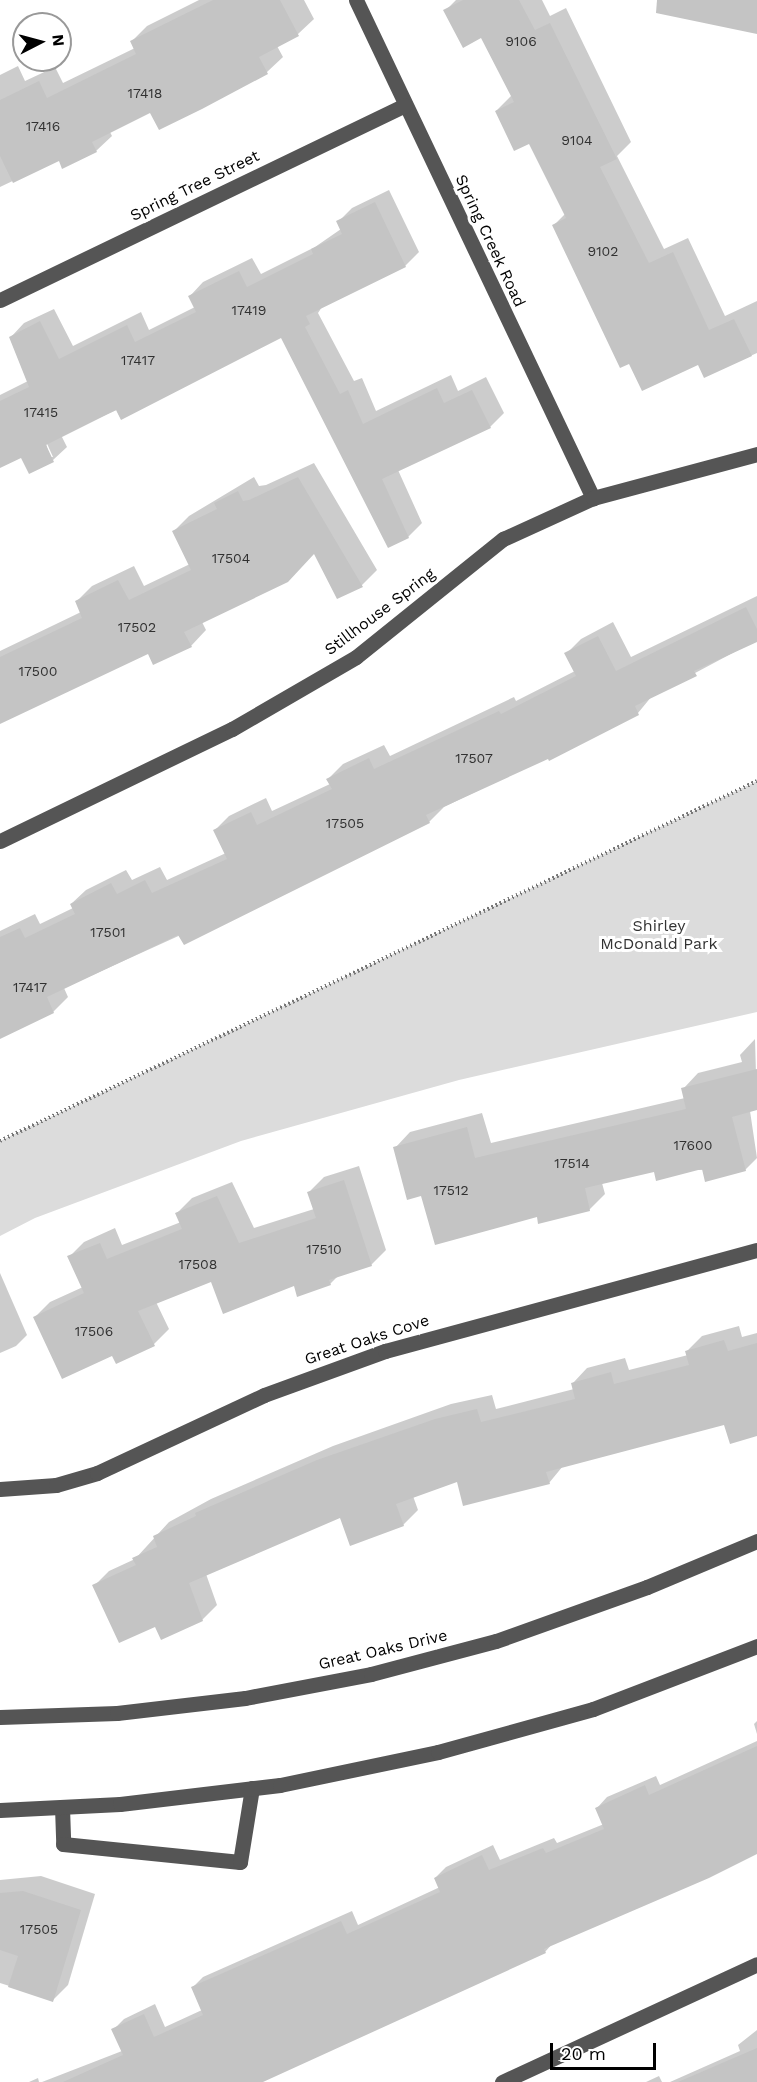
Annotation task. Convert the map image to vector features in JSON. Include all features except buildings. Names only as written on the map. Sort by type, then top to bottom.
[{"type":"street","name":"Spring Creek Road","points":[[356,0],[593,498]]},
{"type":"street","name":"Spring Tree Street","points":[[0,300],[405,105]]},
{"type":"street","name":"Stillhouse Spring","points":[[0,841],[232,729],[356,657],[503,539],[593,498],[757,454]]},
{"type":"street","name":"Great Oaks Cove","points":[[0,1489],[56,1485],[97,1473],[264,1395],[385,1351],[757,1250]]},
{"type":"street","name":"Great Oaks Drive","points":[[0,1717],[117,1713],[245,1698],[371,1674],[496,1641],[647,1587],[757,1541]]},
{"type":"street","points":[[0,1810],[120,1804],[252,1788],[438,1752],[582,1712],[757,1646]]},
{"type":"street","points":[[62,1807],[63,1844],[240,1862],[252,1788]]},
{"type":"street","points":[[502,2082],[757,1964]]},
{"type":"path","points":[[0,1141],[757,781]]},
{"type":"green space","name":"Shirley McDonald Park","points":[[757,781],[757,1012],[459,1080],[241,1141],[35,1218],[0,1236],[0,1141]]}]
